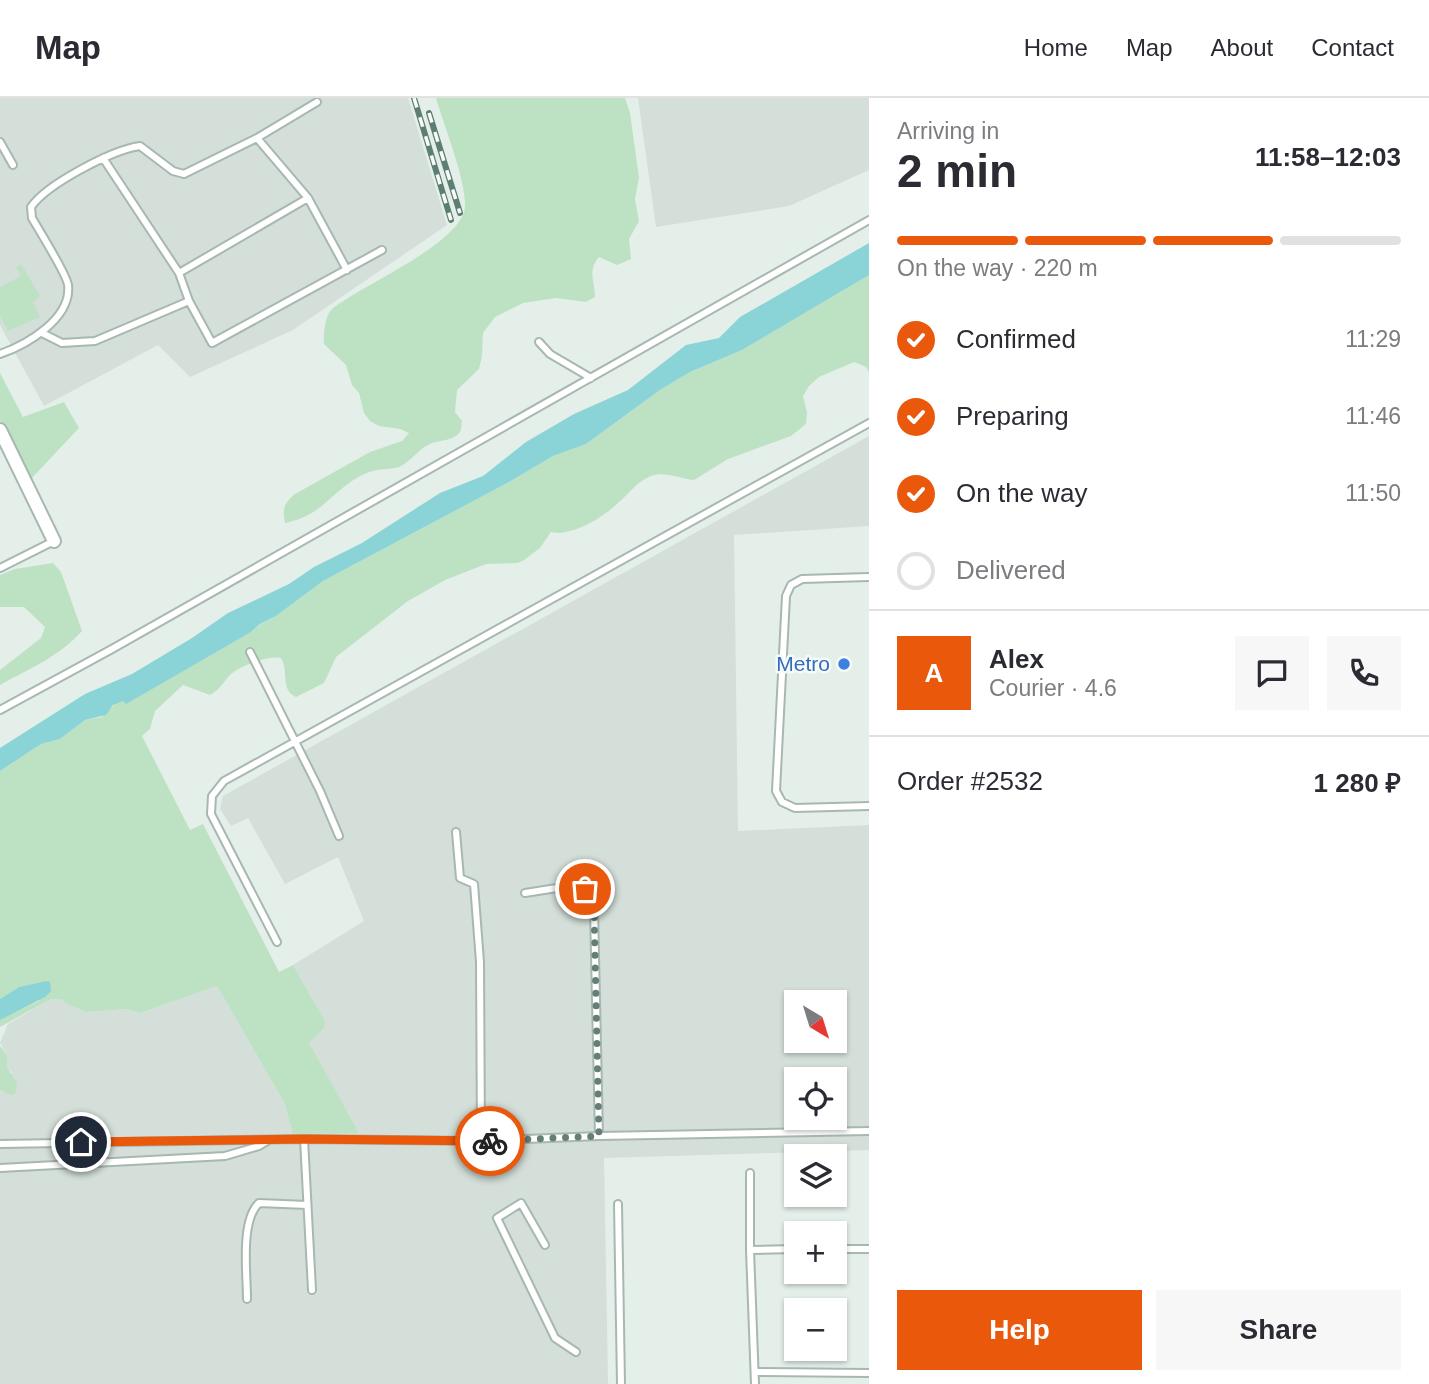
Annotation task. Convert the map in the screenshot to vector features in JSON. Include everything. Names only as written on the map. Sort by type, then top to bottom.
[{"type":"street","points":[[0,430],[54,541]]},
{"type":"lane","points":[[0,354],[42,333],[65,306],[68,285],[32,218],[31,207],[38,196],[103,158],[127,148],[140,146],[173,171],[184,174],[257,138],[317,102]]},
{"type":"lane","points":[[257,138],[308,198],[347,270]]},
{"type":"lane","points":[[0,142],[13,165]]},
{"type":"lane","points":[[103,158],[179,273],[189,301],[212,343],[382,250]]},
{"type":"lane","points":[[179,273],[308,198]]},
{"type":"lane","points":[[0,710],[136,636],[869,220]]},
{"type":"lane","points":[[42,333],[62,343],[95,341],[189,301]]},
{"type":"lane","points":[[539,342],[550,354],[591,378]]},
{"type":"lane","points":[[277,942],[211,814],[212,796],[224,780],[869,423]]},
{"type":"lane","points":[[0,568],[54,541]]},
{"type":"lane","points":[[869,577],[802,579],[791,585],[786,596],[776,791],[782,802],[796,808],[869,806]]},
{"type":"lane","points":[[250,652],[320,791],[339,836]]},
{"type":"lane","points":[[456,832],[460,878],[474,884],[480,962],[481,1141]]},
{"type":"lane","points":[[525,893],[576,885],[585,889],[594,909],[599,1136]]},
{"type":"lane","points":[[0,1144],[271,1139],[481,1141],[599,1136],[869,1132]]},
{"type":"lane","points":[[0,1168],[225,1156],[259,1146],[271,1139]]},
{"type":"lane","points":[[304,1139],[312,1290]]},
{"type":"lane","points":[[750,1173],[755,1384]]},
{"type":"lane","points":[[247,1298],[247,1227],[253,1209],[259,1203],[307,1205]]},
{"type":"lane","points":[[545,1245],[521,1203],[497,1218],[555,1338],[576,1352]]},
{"type":"lane","points":[[618,1204],[621,1384]]},
{"type":"lane","points":[[847,1249],[869,1248]]},
{"type":"lane","points":[[750,1250],[784,1249]]},
{"type":"lane","points":[[756,1372],[869,1373]]},
{"type":"shaded area","points":[[0,98],[408,98],[447,225],[293,330],[190,377],[158,345],[44,406],[0,325]]},
{"type":"shaded area","points":[[638,98],[869,98],[869,170],[789,206],[656,227]]},
{"type":"shaded area","points":[[869,436],[869,526],[734,535],[738,831],[869,825],[869,1150],[847,1151],[847,1144],[784,1144],[784,1153],[604,1158],[608,1384],[0,1384],[0,1090],[3,1092],[12,1073],[7,1067],[7,1055],[0,1043],[8,1024],[51,999],[61,999],[66,1004],[87,1012],[126,1009],[140,1013],[217,986],[285,1104],[293,1133],[359,1133],[308,1043],[324,1028],[325,1021],[293,965],[364,921],[338,857],[285,884],[248,818],[231,826],[220,809],[223,796]]},
{"type":"green space","points":[[436,98],[625,98],[630,113],[639,178],[635,199],[639,221],[629,239],[631,259],[617,265],[599,257],[592,272],[595,297],[586,302],[556,298],[523,303],[495,317],[483,333],[479,369],[457,390],[455,412],[462,421],[461,431],[457,435],[426,446],[399,467],[371,471],[355,479],[310,514],[285,523],[285,507],[295,494],[370,452],[402,441],[409,433],[379,426],[370,421],[364,413],[359,393],[352,385],[346,365],[324,344],[324,333],[328,316],[334,307],[434,246],[460,220],[465,207],[462,183]]},
{"type":"green space","points":[[21,264],[40,296],[33,302],[40,317],[8,331],[0,316],[0,287],[21,276],[16,267]]},
{"type":"green space","points":[[869,275],[869,372],[866,367],[854,362],[819,377],[803,396],[807,413],[806,424],[791,436],[728,459],[694,480],[667,475],[651,476],[596,520],[568,532],[551,532],[540,548],[524,560],[518,563],[486,564],[445,580],[408,601],[336,657],[324,683],[296,697],[286,685],[281,658],[269,658],[233,672],[210,695],[183,685],[155,711],[150,729],[142,736],[190,830],[203,824],[279,972],[293,965],[325,1021],[324,1028],[309,1043],[359,1133],[293,1134],[285,1104],[217,986],[140,1013],[126,1009],[87,1012],[66,1004],[61,999],[51,999],[0,1027],[0,1020],[4,1017],[39,1001],[42,982],[19,987],[0,999],[0,771],[41,744],[60,739],[85,720],[102,717],[116,703],[126,703],[251,632],[323,581],[553,456],[586,444],[660,390],[690,372],[742,350]]},
{"type":"green space","points":[[0,373],[23,417],[64,402],[79,428],[30,480],[0,420]]},
{"type":"green space","points":[[53,563],[61,572],[82,631],[54,655],[0,685],[0,670],[41,638],[45,627],[24,607],[0,607],[0,575],[15,569]]},
{"type":"green space","points":[[0,1046],[7,1055],[7,1067],[17,1083],[15,1094],[0,1090]]},
{"type":"water","points":[[869,243],[869,275],[742,350],[690,372],[660,390],[586,444],[553,456],[323,581],[251,632],[126,704],[123,701],[113,705],[106,715],[85,720],[60,739],[41,744],[0,771],[0,748],[85,694],[132,674],[228,613],[289,584],[314,567],[362,543],[440,493],[483,476],[526,442],[574,414],[628,390],[686,345],[719,338],[740,317]]},
{"type":"water","points":[[50,982],[51,991],[45,997],[0,1020],[0,999],[19,987]]},
{"type":"railway","points":[[414,98],[451,220]]},
{"type":"railway","points":[[429,113],[460,213]]},
{"type":"way so far","points":[[490,1141],[599,1136],[594,909],[585,889]]},
{"type":"place","name":"Metro","points":[[844,664]]},
{"type":"route","points":[[81,1142],[304,1139],[490,1141]]}]
